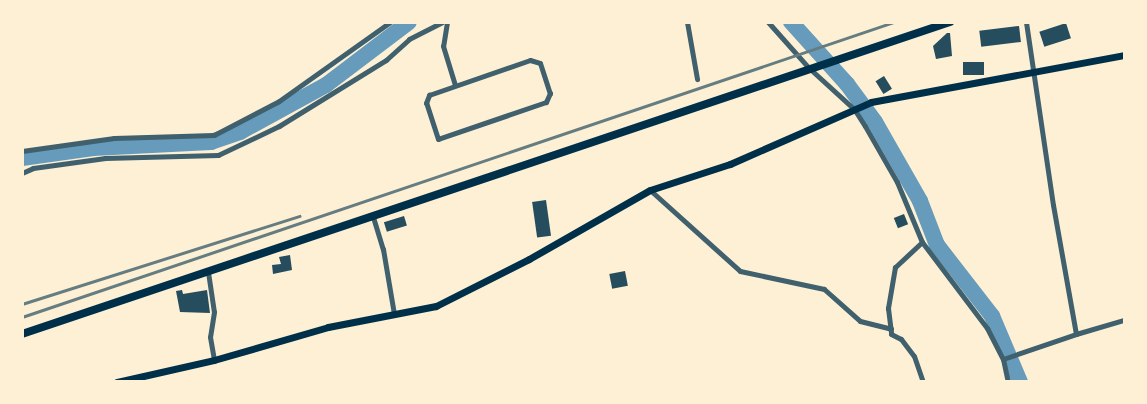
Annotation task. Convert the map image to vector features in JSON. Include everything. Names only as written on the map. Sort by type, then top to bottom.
[{"type":"main road","points":[[22,334],[950,22]]},
{"type":"main road","points":[[117,382],[214,360],[328,327],[436,306],[459,296],[650,190],[730,164],[855,108],[1124,55]]},
{"type":"street","points":[[22,152],[114,138],[214,135],[279,101],[390,22]]},
{"type":"street","points":[[22,173],[33,168],[106,158],[218,155],[279,126],[386,60],[409,39],[442,22]]},
{"type":"street","points":[[447,22],[443,46],[455,85]]},
{"type":"street","points":[[687,22],[697,79]]},
{"type":"street","points":[[768,22],[855,108],[897,182],[922,242],[987,328],[1005,359],[1008,382]]},
{"type":"street","points":[[1026,22],[1053,205],[1076,334]]},
{"type":"street","points":[[530,60],[540,63],[550,93],[546,102],[438,139],[426,103],[429,95],[455,85],[530,60]]},
{"type":"street","points":[[650,190],[740,271],[824,289],[860,321],[891,329]]},
{"type":"street","points":[[372,217],[383,249],[394,314]]},
{"type":"street","points":[[922,242],[895,267],[888,308],[891,334],[901,339],[914,356],[922,382]]},
{"type":"street","points":[[208,272],[214,312],[210,337],[214,360]]},
{"type":"street","points":[[1005,359],[1076,334],[1124,320]]},
{"type":"building","points":[[1066,23],[1071,38],[1044,47],[1039,32]]},
{"type":"building","points":[[1019,26],[1021,42],[981,47],[979,31]]},
{"type":"building","points":[[947,33],[950,33],[952,56],[936,59],[933,46]]},
{"type":"building","points":[[963,62],[984,62],[984,75],[963,75]]},
{"type":"building","points":[[884,76],[892,89],[883,94],[876,81]]},
{"type":"building","points":[[546,200],[551,236],[537,238],[532,202]]},
{"type":"building","points":[[904,214],[908,224],[898,228],[894,218]]},
{"type":"building","points":[[404,216],[407,226],[387,232],[384,222]]},
{"type":"building","points":[[290,255],[292,270],[273,274],[272,265],[281,264],[279,257]]},
{"type":"building","points":[[625,271],[628,286],[612,289],[609,274]]},
{"type":"building","points":[[182,290],[183,294],[207,290],[210,313],[180,312],[176,291]]},
{"type":"waterway","points":[[22,158],[93,148],[211,142],[240,132],[326,85],[409,22]]},
{"type":"waterway","points":[[791,22],[847,84],[875,122],[920,201],[937,245],[992,316],[1020,382]]},
{"type":"railway","points":[[22,317],[894,22]]},
{"type":"railway","points":[[22,304],[299,216]]}]
